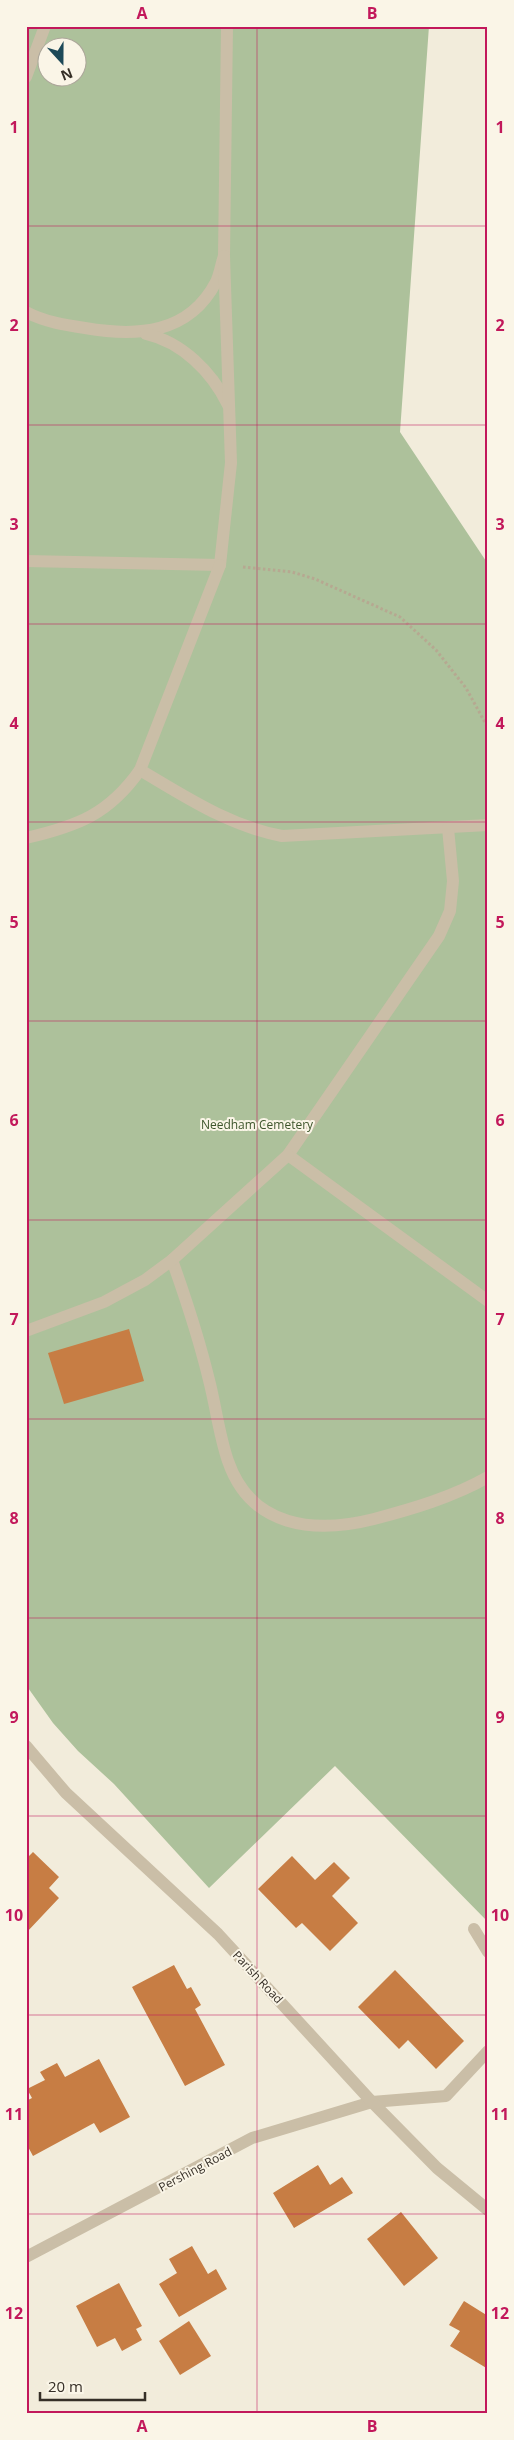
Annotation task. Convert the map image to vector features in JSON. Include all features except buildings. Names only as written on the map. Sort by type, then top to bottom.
[{"type":"street","points":[[26,78],[45,26]]},
{"type":"street","points":[[26,838],[65,829],[106,808],[126,790],[140,770],[220,565],[231,463],[224,256],[227,26]]},
{"type":"street","points":[[26,312],[48,322],[106,332],[157,330],[182,318],[204,300],[217,281],[224,256]]},
{"type":"street","points":[[131,332],[162,338],[176,346],[214,381],[230,410]]},
{"type":"street","points":[[26,561],[220,565]]},
{"type":"street","points":[[140,770],[218,816],[257,831],[282,836],[488,825]]},
{"type":"street","points":[[26,1331],[125,1292],[172,1260],[288,1155],[439,936],[450,911],[454,881],[448,828]]},
{"type":"street","points":[[288,1155],[488,1301]]},
{"type":"street","points":[[172,1260],[209,1379],[228,1461],[234,1474],[258,1505],[276,1517],[295,1524],[318,1527],[347,1526],[410,1509],[446,1496],[488,1477]]},
{"type":"street","name":"Parish Road","points":[[26,1746],[66,1793],[218,1934],[372,2102],[437,2168],[488,2210]]},
{"type":"street","points":[[474,1929],[488,1952]]},
{"type":"street","name":"Pershing Road","points":[[26,2257],[252,2138],[372,2102],[446,2096],[488,2051]]},
{"type":"path","points":[[220,565],[292,572],[316,579],[400,617],[436,650],[466,688],[488,728]]},
{"type":"green space","name":"Needham Cemetery","points":[[26,26],[429,26],[400,432],[488,564],[488,1922],[335,1766],[209,1888],[114,1784],[78,1751],[53,1723],[26,1685]]}]
